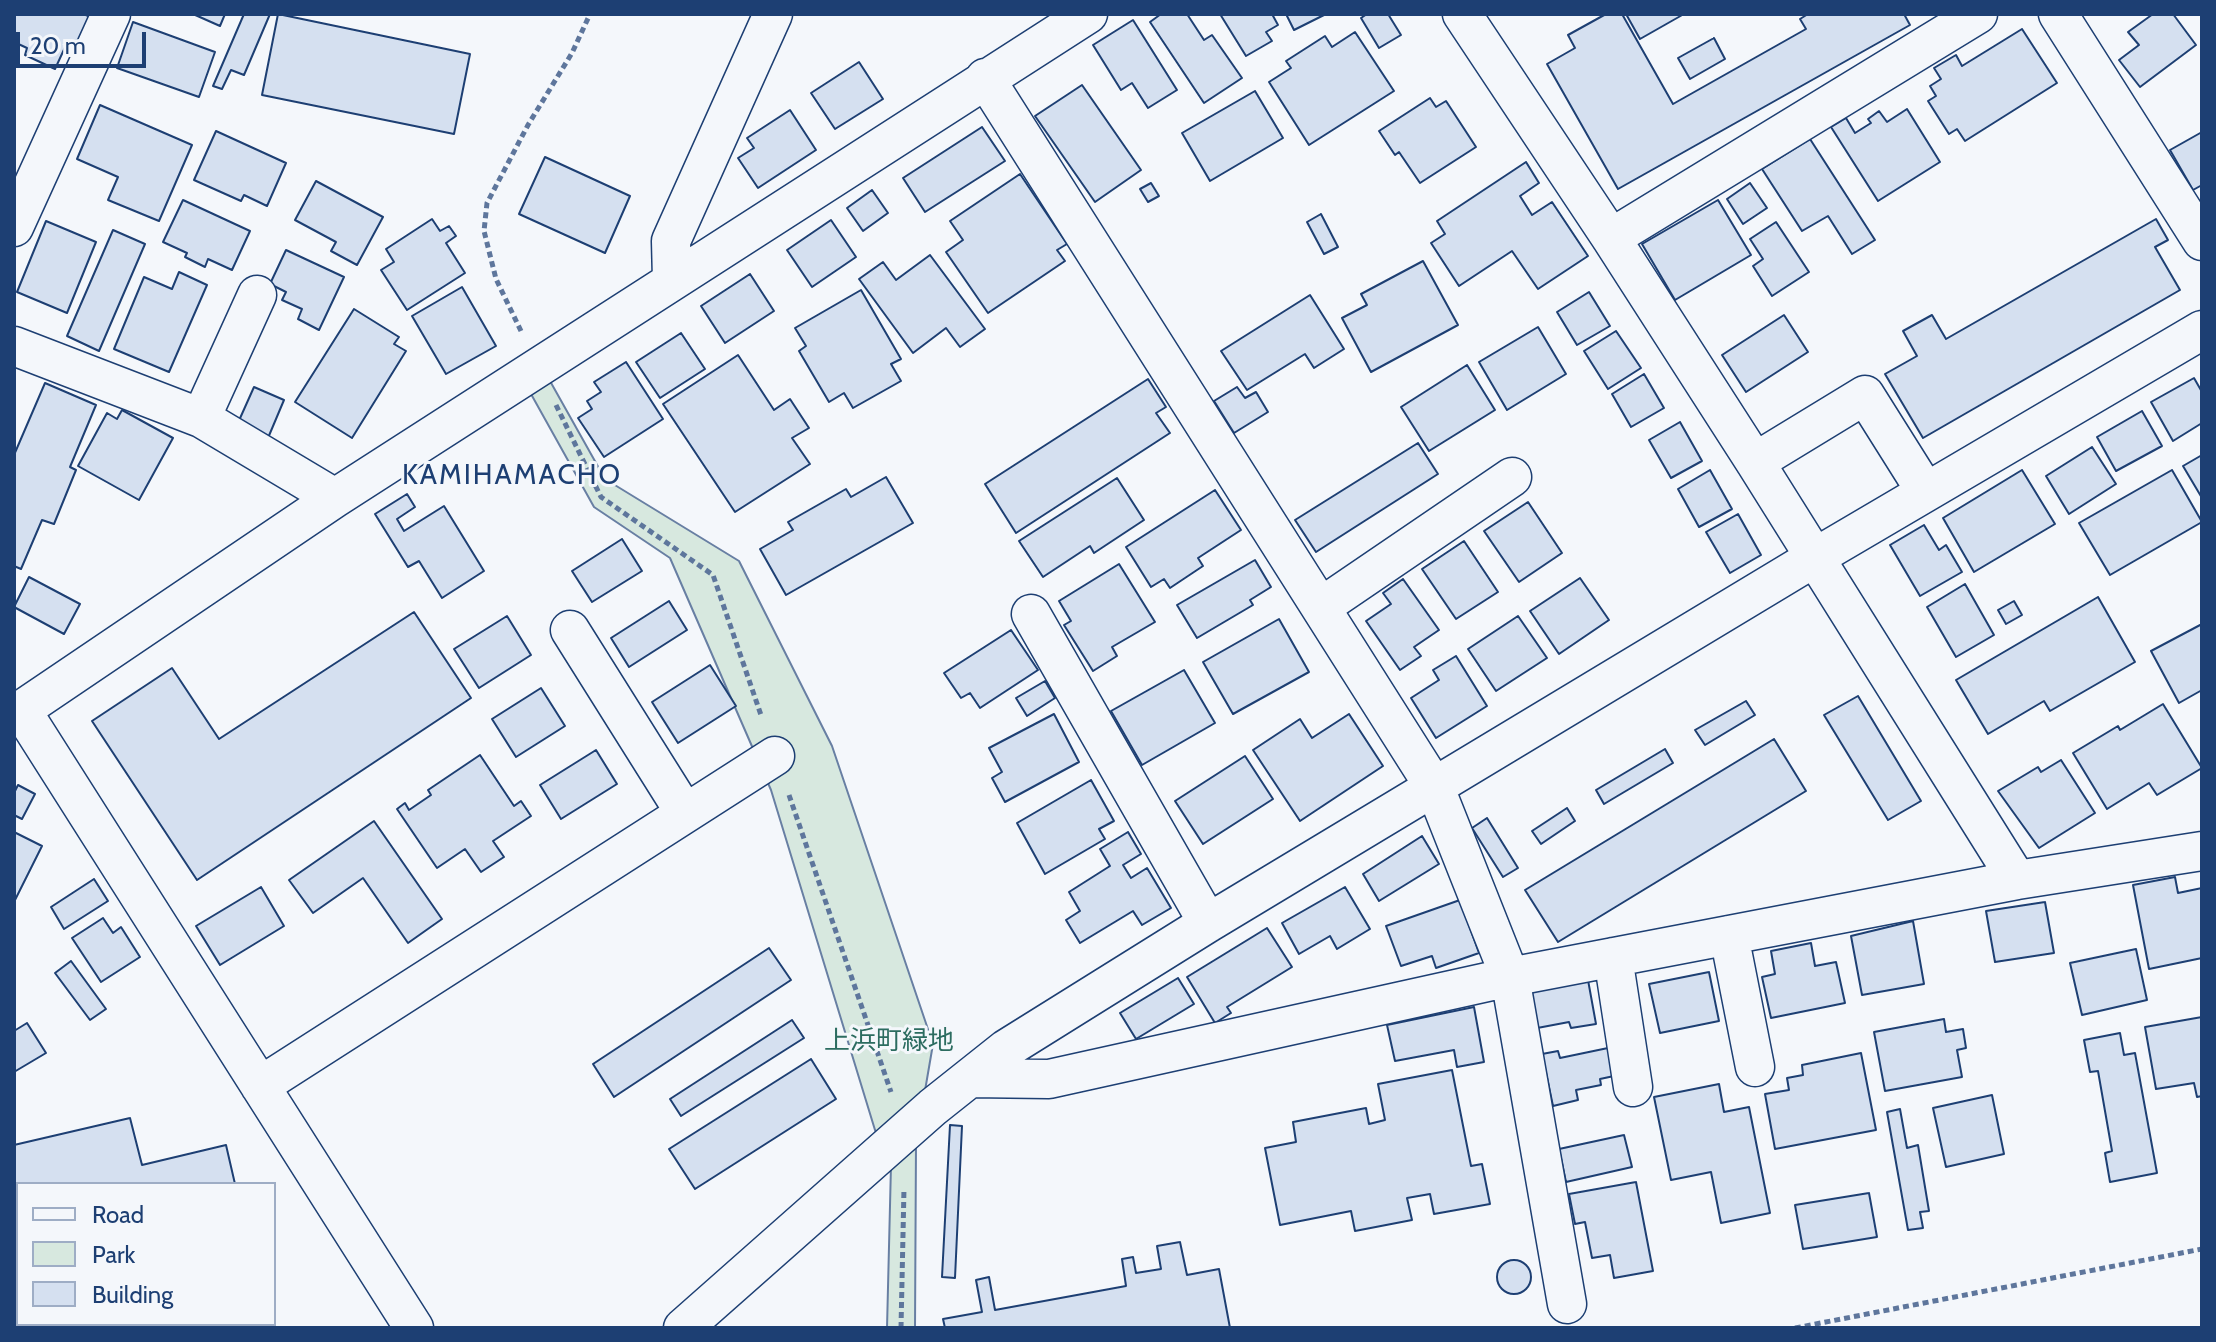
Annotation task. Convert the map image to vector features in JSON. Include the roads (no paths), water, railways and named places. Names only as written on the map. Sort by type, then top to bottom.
[{"type":"street","points":[[14,227],[111,14]]},
{"type":"street","points":[[672,280],[671,241],[773,14]]},
{"type":"street","points":[[414,1328],[18,713],[335,498],[1088,14]]},
{"type":"street","points":[[1462,14],[1755,462],[2017,880]]},
{"type":"street","points":[[1611,238],[1978,14]]},
{"type":"street","points":[[2058,14],[2202,241]]},
{"type":"street","points":[[985,78],[1435,788],[1510,977],[1567,1304]]},
{"type":"street","points":[[201,418],[257,295]]},
{"type":"street","points":[[683,1328],[905,1132],[1006,1049],[1208,923],[1814,558],[2202,330]]},
{"type":"street","points":[[14,346],[201,418],[335,498]]},
{"type":"street","points":[[1755,462],[1865,395],[1926,492]]},
{"type":"street","points":[[1321,607],[1512,477]]},
{"type":"street","points":[[1031,614],[1208,923]]},
{"type":"street","points":[[570,630],[685,813]]},
{"type":"street","points":[[260,1086],[775,756]]},
{"type":"street","points":[[970,1078],[1049,1079],[1510,977],[2017,880],[2202,851]]},
{"type":"street","points":[[1729,935],[1755,1067]]},
{"type":"street","points":[[1613,957],[1633,1087]]},
{"type":"district","name":"KAMIHAMACHO","points":[[512,476]]},
{"type":"park label","name":"上浜町緑地","points":[[889,1041]]}]
